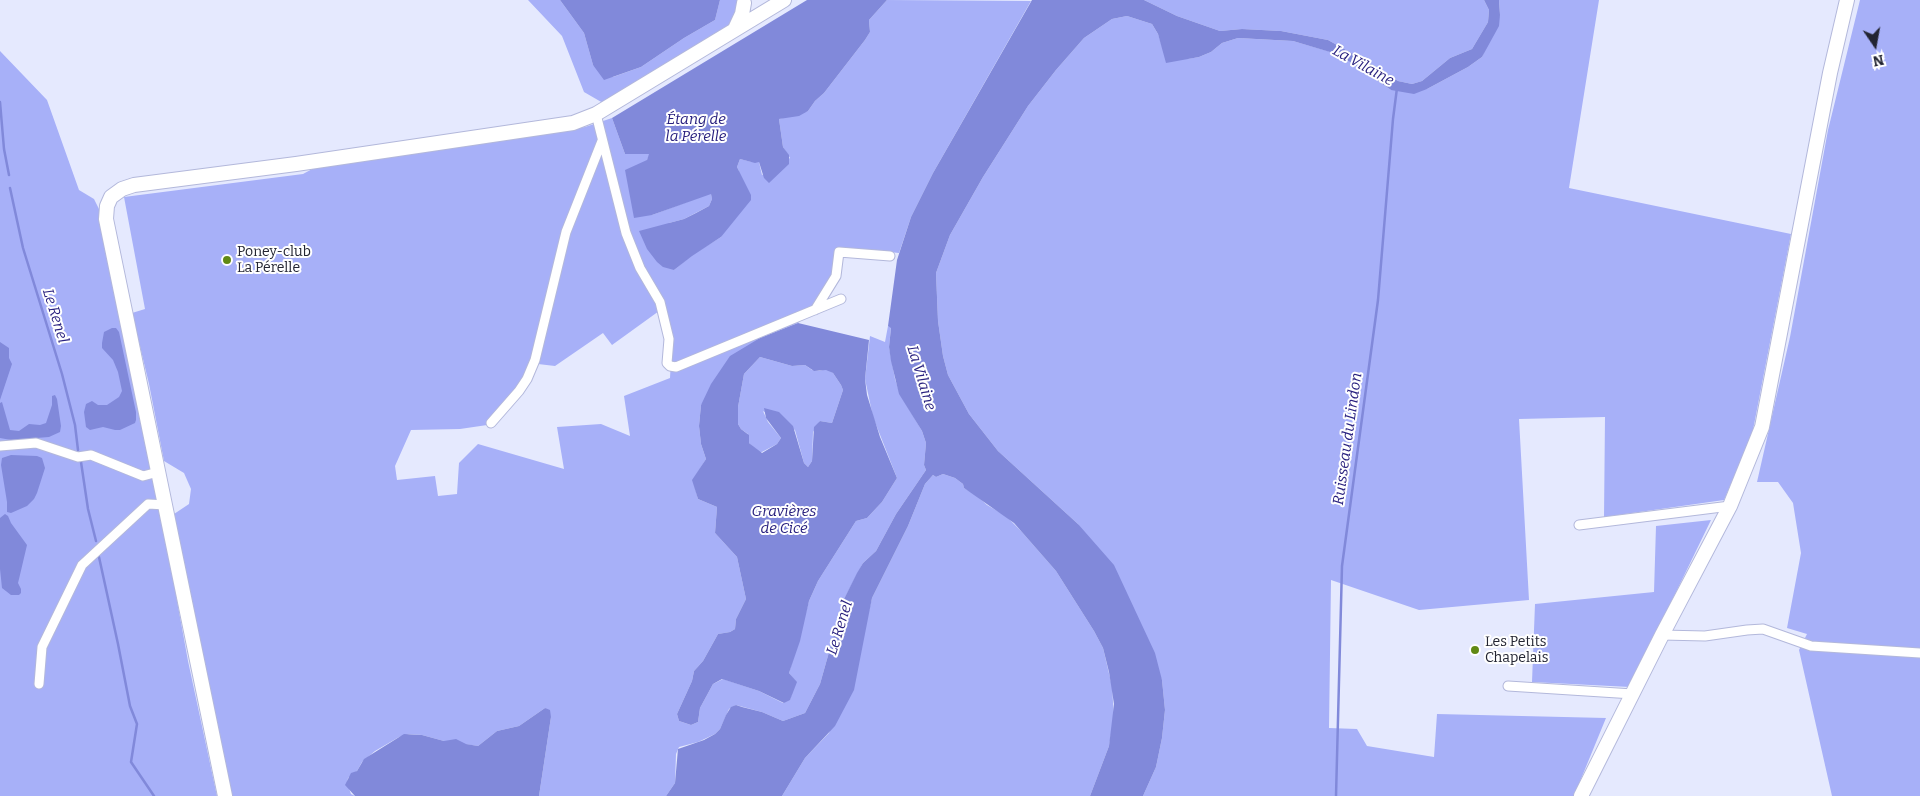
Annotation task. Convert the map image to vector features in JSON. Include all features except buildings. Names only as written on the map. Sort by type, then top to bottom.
[{"type":"main road","points":[[225,796],[106,219],[107,206],[111,197],[122,189],[134,185],[296,164],[573,123],[596,114],[735,29],[749,23],[784,0]]},
{"type":"main road","points":[[1582,796],[1662,635],[1730,506],[1762,428],[1828,83],[1847,0]]},
{"type":"main road","points":[[744,2],[748,9],[761,14]]},
{"type":"main road","points":[[735,29],[742,14],[744,2]]},
{"type":"street","points":[[596,114],[626,233],[640,268],[660,302],[668,332],[668,363],[670,366],[676,367],[841,299]]},
{"type":"street","points":[[490,423],[519,391],[535,360],[566,232],[602,141]]},
{"type":"street","points":[[815,310],[836,276],[839,252],[890,256]]},
{"type":"street","points":[[0,446],[36,443],[78,457],[91,455],[142,476],[158,472]]},
{"type":"street","points":[[39,684],[42,647],[82,565],[148,504],[166,505]]},
{"type":"street","points":[[1579,525],[1730,506]]},
{"type":"street","points":[[1662,635],[1705,636],[1763,629],[1811,646],[1920,653]]},
{"type":"street","points":[[1508,686],[1633,694]]},
{"type":"shaded area","points":[[528,0],[560,0],[584,33],[593,65],[613,77],[641,67],[715,20],[720,0],[739,0],[735,22],[603,103],[584,92],[562,36]]},
{"type":"shaded area","points":[[887,0],[1031,1],[933,173],[911,217],[899,253],[838,247],[833,276],[811,309],[798,323],[760,338],[701,405],[699,426],[701,444],[706,459],[693,480],[698,499],[717,507],[715,533],[737,557],[746,599],[736,619],[735,629],[718,634],[703,661],[694,671],[692,681],[677,714],[679,721],[691,725],[698,722],[700,708],[713,684],[723,679],[759,691],[783,703],[790,699],[796,682],[789,673],[809,601],[818,581],[856,521],[867,518],[882,502],[897,478],[873,417],[865,379],[870,336],[885,342],[888,326],[891,327],[889,347],[895,379],[900,394],[922,431],[926,443],[924,465],[926,470],[896,514],[876,551],[863,563],[844,599],[820,684],[805,713],[783,721],[762,712],[736,705],[729,709],[720,729],[715,734],[698,742],[679,747],[676,754],[675,783],[666,796],[539,796],[551,717],[545,708],[519,726],[497,731],[478,746],[444,741],[422,735],[409,734],[399,737],[375,751],[348,778],[347,783],[351,794],[355,796],[231,796],[174,514],[189,504],[191,489],[184,473],[164,461],[149,384],[132,313],[145,309],[124,197],[303,174],[314,168],[585,127],[612,118],[625,154],[650,154],[647,160],[652,215],[711,193],[712,199],[709,206],[684,219],[669,223],[674,270],[692,255],[721,237],[739,171],[737,167],[740,159],[759,162],[762,175],[790,158],[783,147],[779,119],[808,111],[865,40],[870,32],[869,20]],"holes":[[[666,306],[672,341],[670,378],[624,396],[630,436],[601,424],[557,427],[564,469],[478,444],[459,463],[457,494],[438,496],[435,476],[397,480],[395,466],[411,430],[460,429],[494,424],[520,396],[538,364],[555,366],[603,333],[612,345]]]},
{"type":"shaded area","points":[[1144,0],[1484,0],[1489,10],[1488,22],[1472,49],[1450,58],[1422,81],[1412,84],[1398,81],[1328,40],[1281,31],[1242,29],[1220,31],[1177,16]]},
{"type":"shaded area","points":[[1499,0],[1599,0],[1569,188],[1791,234],[1752,435],[1724,500],[1604,517],[1605,417],[1519,419],[1529,600],[1419,610],[1331,580],[1329,728],[1357,729],[1367,746],[1434,757],[1437,714],[1606,718],[1574,796],[1143,796],[1156,767],[1162,738],[1165,710],[1162,680],[1078,524],[998,451],[969,414],[948,375],[938,321],[936,273],[950,235],[983,177],[1028,106],[1084,38],[1112,19],[1127,16],[1152,24],[1162,46],[1187,59],[1199,57],[1211,52],[1222,43],[1238,38],[1293,41],[1331,52],[1350,62],[1391,90],[1427,89],[1468,67],[1482,57],[1500,15]]},
{"type":"shaded area","points":[[1860,0],[1920,0],[1920,796],[1832,796],[1799,650],[1807,634],[1787,628],[1801,553],[1793,503],[1778,482],[1757,482],[1790,337],[1828,130]]},
{"type":"shaded area","points":[[0,51],[47,100],[79,190],[94,199],[100,211],[188,661],[217,796],[0,796]]},
{"type":"shaded area","points":[[760,357],[792,366],[805,365],[812,370],[826,369],[833,373],[841,385],[843,390],[832,423],[820,421],[813,432],[812,461],[808,467],[804,463],[795,430],[763,411],[768,422],[781,438],[777,444],[760,453],[749,443],[748,434],[738,424],[738,407],[744,374]]},
{"type":"shaded area","points":[[943,474],[955,478],[963,484],[964,488],[1006,516],[1021,531],[1056,571],[1103,648],[1112,686],[1114,718],[1109,746],[1090,796],[782,796],[805,758],[829,733],[865,627],[872,598],[908,526],[925,484],[933,475],[936,477]]},
{"type":"shaded area","points":[[1711,520],[1630,687],[1532,682],[1535,604],[1654,592],[1656,526]]},
{"type":"water","points":[[560,0],[720,0],[715,20],[641,67],[604,80],[593,65],[584,33]]},
{"type":"water","name":"Étang de la Pérelle","points":[[807,0],[887,0],[869,20],[870,32],[865,40],[808,111],[799,116],[779,119],[783,147],[789,155],[789,164],[769,183],[764,178],[759,162],[755,163],[740,159],[737,167],[751,195],[751,200],[721,237],[674,270],[663,267],[647,249],[639,231],[684,219],[696,213],[709,206],[712,199],[711,194],[652,215],[634,218],[625,170],[647,160],[649,154],[625,154],[612,118]]},
{"type":"water","name":"La Vilaine","points":[[1032,0],[1144,0],[1177,16],[1220,31],[1242,29],[1281,31],[1328,40],[1398,81],[1412,84],[1422,81],[1450,58],[1472,49],[1488,22],[1489,10],[1484,0],[1499,0],[1500,15],[1499,26],[1482,57],[1468,67],[1414,94],[1391,90],[1350,62],[1330,52],[1293,41],[1238,38],[1222,43],[1211,52],[1199,57],[1166,63],[1158,34],[1152,24],[1127,16],[1112,19],[1084,38],[1028,106],[983,177],[950,235],[936,273],[938,321],[948,375],[969,414],[998,451],[1078,524],[1114,565],[1155,653],[1162,680],[1165,710],[1156,767],[1143,796],[1090,796],[1109,746],[1114,704],[1103,648],[1094,631],[1056,571],[1014,523],[964,488],[963,484],[955,478],[943,474],[936,477],[933,475],[925,484],[908,526],[872,598],[854,690],[835,726],[805,758],[782,796],[666,796],[675,783],[678,749],[715,734],[720,729],[731,707],[736,705],[762,712],[783,721],[805,713],[820,684],[844,599],[863,563],[876,551],[896,514],[926,470],[924,465],[926,443],[922,431],[899,394],[889,347],[891,328],[888,326],[897,260],[911,217],[933,173]]},
{"type":"water","name":"Gravières de Cicé","points":[[798,323],[869,340],[865,379],[867,395],[880,437],[897,478],[882,502],[867,518],[856,521],[818,581],[809,601],[800,641],[789,673],[797,682],[790,700],[784,703],[759,691],[722,679],[713,684],[700,708],[698,722],[691,725],[679,721],[677,714],[692,681],[694,671],[703,661],[718,634],[735,629],[736,619],[746,599],[737,557],[715,533],[717,507],[698,499],[692,480],[706,459],[701,444],[699,426],[701,405],[711,384],[730,356],[760,338]],"holes":[[[760,357],[792,366],[805,365],[814,371],[826,370],[833,373],[843,390],[832,423],[820,421],[814,427],[812,461],[808,467],[804,463],[793,426],[779,412],[764,408],[766,418],[781,438],[777,444],[762,453],[749,443],[749,435],[738,424],[738,407],[744,374]]]},
{"type":"water","points":[[116,328],[119,332],[136,412],[136,420],[135,423],[120,430],[103,427],[90,430],[86,427],[84,412],[86,404],[92,401],[98,405],[107,405],[119,397],[122,391],[113,360],[102,348],[104,332]]},
{"type":"water","points":[[0,342],[9,348],[9,358],[12,364],[0,400]]},
{"type":"water","points":[[55,395],[61,426],[60,432],[49,437],[11,440],[0,438],[0,403],[2,402],[10,430],[19,431],[29,424],[40,425],[46,423],[52,405],[52,396]]},
{"type":"water","points":[[11,455],[37,456],[42,458],[45,468],[34,499],[27,506],[11,513],[7,512],[1,465],[2,458]]},
{"type":"water","points":[[5,514],[27,545],[18,583],[21,589],[19,595],[11,595],[2,588],[0,518]]},
{"type":"water","points":[[545,708],[550,710],[551,717],[539,796],[355,796],[345,785],[351,773],[357,771],[364,759],[404,734],[422,735],[444,741],[456,739],[466,744],[478,746],[497,731],[519,726]]},
{"type":"waterway","name":"Ruisseau du Lindon","points":[[1336,796],[1342,566],[1378,300],[1397,88]]},
{"type":"waterway","name":"Le Renel","points":[[0,102],[4,149],[9,175]]},
{"type":"waterway","name":"Le Renel","points":[[10,188],[23,248],[62,374],[75,425],[78,450]]},
{"type":"waterway","name":"Le Renel","points":[[81,462],[88,509],[96,541]]},
{"type":"waterway","name":"Le Renel","points":[[99,557],[130,706],[137,724],[131,762],[154,796]]},
{"type":"place","name":"Poney-club La Pérelle","points":[[227,260]]},
{"type":"place","name":"Les Petits Chapelais","points":[[1475,650]]}]
